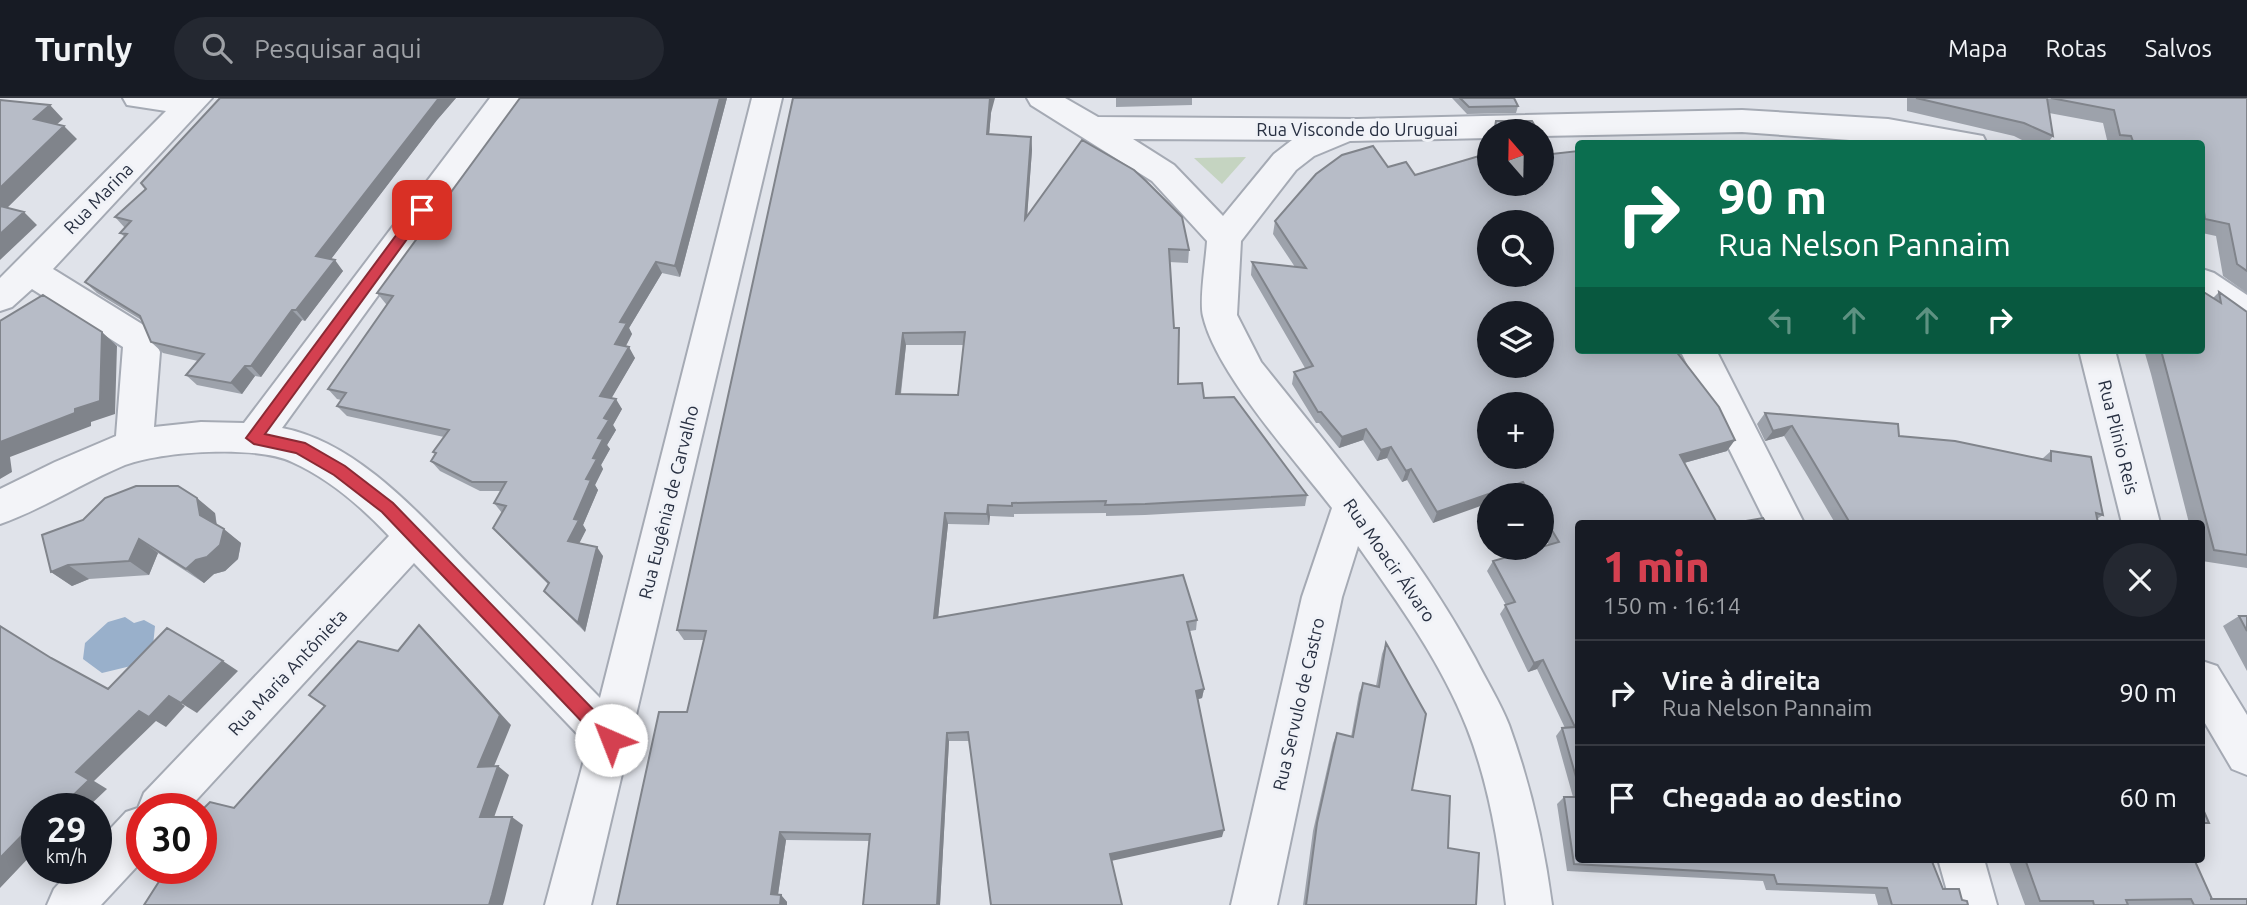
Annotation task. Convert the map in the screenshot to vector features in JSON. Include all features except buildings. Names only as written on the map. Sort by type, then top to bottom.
[{"type":"street","points":[[138,98],[194,100]]},
{"type":"street","points":[[254,438],[506,98]]},
{"type":"street","name":"Rua Eugênia de Carvalho","points":[[568,905],[611,740],[766,98]]},
{"type":"street","points":[[1042,98],[1163,173],[1224,238],[1284,162],[1303,148],[1357,130]]},
{"type":"street","name":"Rua Marina","points":[[0,298],[30,271],[194,100]]},
{"type":"street","name":"Rua Visconde do Uruguai","points":[[1092,128],[1597,134],[1742,121],[1888,130],[1948,140]]},
{"type":"street","name":"Rua Moacir Álvaro","points":[[1224,238],[1220,315],[1231,342],[1248,372],[1352,505],[1432,618],[1487,724],[1507,790],[1523,859],[1529,905]]},
{"type":"street","points":[[30,271],[138,339],[142,352],[134,447]]},
{"type":"street","points":[[2205,284],[2247,313]]},
{"type":"street","points":[[1700,354],[1783,520]]},
{"type":"street","name":"Rua Plinio Reis","points":[[2098,354],[2140,520]]},
{"type":"street","points":[[0,508],[68,473],[134,447],[187,439],[254,438],[300,447],[387,508],[611,740]]},
{"type":"street","name":"Rua Servulo de Castro","points":[[1254,905],[1319,609],[1352,505]]},
{"type":"street","name":"Rua Maria Antônieta","points":[[174,793],[415,535]]},
{"type":"street","points":[[2205,685],[2247,754]]},
{"type":"street","points":[[70,905],[126,845]]},
{"type":"street","points":[[1962,863],[1974,905]]},
{"type":"green space","points":[[1246,157],[1222,184],[1194,158]]},
{"type":"water","points":[[125,617],[134,623],[144,620],[155,626],[153,646],[135,665],[102,673],[83,659],[85,643],[108,622]]},
{"type":"route","points":[[422,210],[254,438],[300,447],[339,471],[387,508],[611,740]]}]
